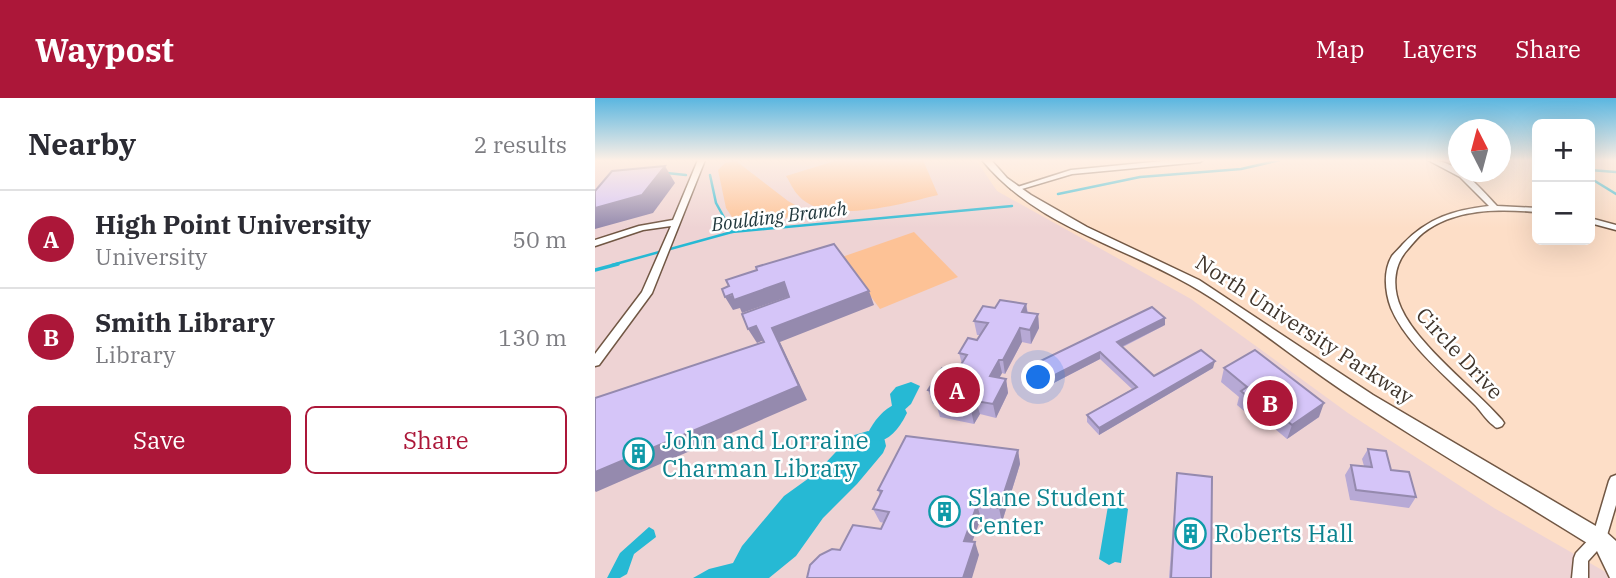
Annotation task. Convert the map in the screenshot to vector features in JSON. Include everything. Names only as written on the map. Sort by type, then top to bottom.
[{"type":"main road","name":"North University Parkway","points":[[1008,182],[1068,220],[1192,281],[1236,307],[1367,399],[1607,541],[1616,553]]},
{"type":"street","points":[[595,362],[647,293],[693,182]]},
{"type":"street","points":[[1015,189],[1037,182]]},
{"type":"street","points":[[1470,182],[1495,208]]},
{"type":"street","name":"Circle Drive","points":[[1498,423],[1485,406],[1435,361],[1401,319],[1391,290],[1390,275],[1400,250],[1425,227],[1457,214],[1495,208],[1532,210]]},
{"type":"street","points":[[595,243],[642,228],[677,222]]},
{"type":"street","points":[[1595,222],[1616,228]]},
{"type":"street","points":[[1616,481],[1607,541],[1616,575]]},
{"type":"street","points":[[1580,578],[1581,558],[1607,541]]},
{"type":"shaded area","points":[[595,182],[991,182],[997,191],[1191,299],[1348,413],[1494,508],[1616,578],[595,578]]},
{"type":"shaded area","points":[[721,182],[764,182],[788,201],[813,215],[736,223],[726,208]]},
{"type":"shaded area","points":[[790,182],[933,182],[938,195],[886,207],[845,211],[826,210],[810,205]]},
{"type":"shaded area","points":[[914,232],[958,277],[880,309],[842,257]]},
{"type":"water","points":[[911,382],[920,386],[911,404],[901,413],[893,412],[890,394],[896,387]]},
{"type":"water","points":[[868,431],[884,437],[886,446],[883,453],[823,518],[796,556],[769,578],[693,578],[709,569],[733,563],[742,546],[784,496],[816,473],[851,436]]},
{"type":"water","points":[[1119,504],[1128,509],[1121,563],[1109,565],[1099,559],[1108,506]]},
{"type":"water","points":[[649,527],[654,530],[656,537],[634,554],[627,574],[620,578],[607,578],[620,553]]},
{"type":"building","points":[[602,182],[652,182],[642,195],[595,208],[595,191]]},
{"type":"building","points":[[834,244],[869,291],[772,328],[799,386],[595,472],[595,398],[764,342],[756,326],[748,329],[742,314],[789,297],[784,282],[734,300],[732,294],[725,297],[722,289],[729,286],[726,280],[757,270],[756,267]]},
{"type":"building","points":[[1000,300],[1026,304],[1022,312],[1038,314],[1030,330],[1020,328],[1003,360],[999,360],[990,376],[1006,379],[993,404],[976,401],[971,410],[936,404],[942,393],[928,390],[942,368],[957,371],[967,355],[959,353],[968,338],[977,340],[988,323],[974,321],[983,306],[995,308]]},
{"type":"building","points":[[1152,307],[1165,318],[1117,342],[1154,376],[1201,350],[1215,361],[1099,428],[1087,415],[1137,387],[1100,352],[1045,380],[1032,365]]},
{"type":"building","points":[[1255,350],[1324,403],[1292,425],[1266,404],[1260,407],[1241,391],[1247,387],[1224,368]]},
{"type":"building","name":"Slane Student Center","points":[[906,436],[1018,450],[999,508],[977,505],[964,541],[975,542],[963,578],[807,578],[810,565],[820,555],[832,549],[840,550],[853,525],[881,529],[889,512],[873,509],[882,491],[878,490]]},
{"type":"building","points":[[1368,449],[1386,451],[1391,470],[1409,472],[1416,497],[1356,490],[1351,465],[1372,467]]},
{"type":"building","name":"Roberts Hall","points":[[1177,473],[1212,477],[1211,578],[1171,578]]},
{"type":"waterway","points":[[712,182],[716,203],[732,232]]},
{"type":"waterway","name":"Boulding Branch","points":[[1058,194],[1114,182]]},
{"type":"waterway","points":[[1597,182],[1616,194]]},
{"type":"waterway","name":"Boulding Branch","points":[[732,232],[1012,206]]},
{"type":"waterway","name":"Boulding Branch","points":[[612,265],[732,232]]},
{"type":"waterway","name":"Boulding Branch","points":[[595,270],[618,264]]},
{"type":"waterway","points":[[879,433],[896,413]]},
{"type":"place","name":"High Point University","points":[[957,390]]},
{"type":"place","name":"Smith Library","points":[[1270,403]]},
{"type":"place","name":"John and Lorraine Charman Library","points":[[639,454]]},
{"type":"place","name":"Slane Student Center","points":[[945,511]]},
{"type":"place","name":"Roberts Hall","points":[[1191,533]]}]
